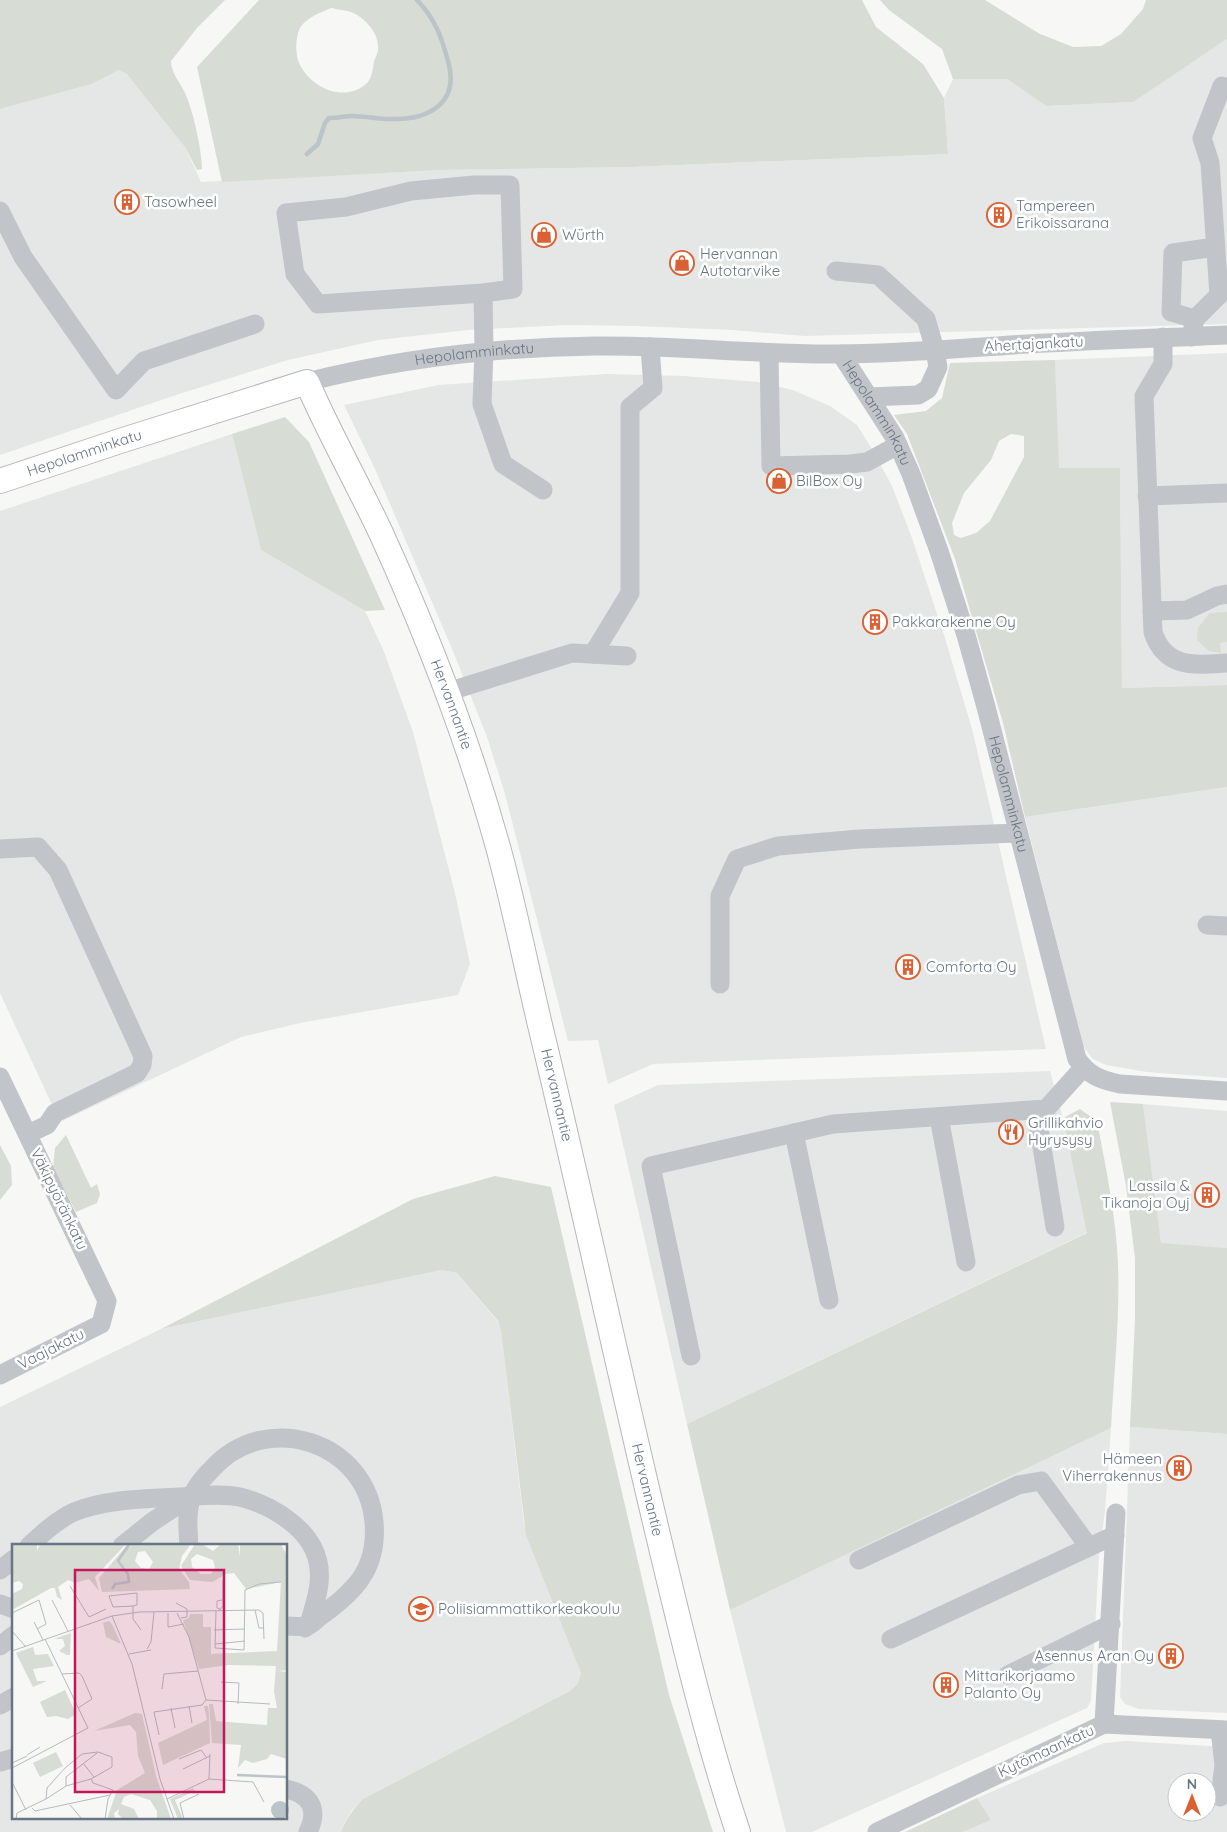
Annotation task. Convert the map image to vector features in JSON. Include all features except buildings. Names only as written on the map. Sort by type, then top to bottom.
[{"type":"main road","name":"Hepolamminkatu","points":[[0,482],[125,439],[307,382]]},
{"type":"main road","name":"Hervannantie","points":[[307,382],[403,581],[447,692],[498,848],[580,1193],[647,1492],[704,1722],[738,1832]]},
{"type":"street","points":[[1215,247],[1174,253],[1171,312],[1193,328],[1219,295],[1210,163],[1202,138],[1222,86]]},
{"type":"street","points":[[474,185],[510,185],[513,289],[483,293],[318,304],[295,274],[286,213],[346,207],[411,191],[474,185]]},
{"type":"street","points":[[0,211],[23,256],[116,390],[144,361],[255,324]]},
{"type":"street","points":[[836,271],[878,276],[926,319],[935,350],[938,367],[928,389],[918,395],[869,397]]},
{"type":"street","points":[[483,293],[484,351],[482,404],[503,464],[543,490]]},
{"type":"street","name":"Ahertajankatu","points":[[841,354],[1163,337],[1193,328],[1227,336]]},
{"type":"street","points":[[1163,337],[1163,364],[1144,396],[1153,632],[1157,643],[1173,659],[1184,663],[1197,664],[1227,663]]},
{"type":"street","name":"Hepolamminkatu","points":[[307,382],[356,370],[484,351],[597,346],[769,354],[841,354],[898,445],[911,474],[939,551],[964,627],[1072,1042],[1077,1059],[1084,1068]]},
{"type":"street","points":[[593,654],[630,593],[630,407],[653,388],[650,347]]},
{"type":"street","points":[[769,354],[771,466],[867,462],[898,445]]},
{"type":"street","points":[[1147,496],[1227,493]]},
{"type":"street","points":[[1152,611],[1187,610],[1217,596],[1227,594]]},
{"type":"street","points":[[447,692],[572,653],[627,656]]},
{"type":"street","points":[[720,984],[720,896],[737,859],[778,846],[860,839],[1018,833]]},
{"type":"street","points":[[0,849],[38,847],[58,870],[143,1056],[142,1065],[137,1073],[55,1113],[47,1125],[28,1134]]},
{"type":"street","points":[[1207,925],[1227,926]]},
{"type":"street","points":[[691,1356],[650,1166],[833,1124],[1046,1110],[1084,1068],[1094,1077],[1103,1081],[1120,1084],[1227,1091]]},
{"type":"street","name":"Väkipyöränkatu","points":[[0,1077],[107,1301],[101,1324]]},
{"type":"street","points":[[1036,1110],[1055,1227]]},
{"type":"street","points":[[938,1117],[966,1262]]},
{"type":"street","points":[[794,1133],[829,1300]]},
{"type":"street","name":"Vaajakatu","points":[[0,1375],[101,1324]]},
{"type":"street","points":[[124,1544],[152,1522],[192,1496],[206,1475],[219,1461],[235,1449],[258,1441],[280,1437],[299,1439],[328,1450],[359,1477],[370,1500],[374,1519],[375,1539],[370,1561],[363,1577],[344,1599],[309,1626],[288,1637]]},
{"type":"street","points":[[859,1560],[1018,1485],[1041,1481],[1089,1547]]},
{"type":"street","points":[[31,1544],[60,1519],[92,1506],[192,1496],[239,1497],[268,1507],[290,1521],[308,1541],[318,1562],[319,1587],[309,1626]]},
{"type":"street","points":[[189,1544],[189,1513],[192,1496]]},
{"type":"street","points":[[1104,1724],[1116,1513]]},
{"type":"street","points":[[891,1639],[1115,1535]]},
{"type":"street","points":[[0,1570],[12,1560]]},
{"type":"street","points":[[0,1604],[12,1608]]},
{"type":"street","points":[[1008,1675],[1110,1624]]},
{"type":"street","points":[[288,1626],[309,1626]]},
{"type":"street","points":[[0,1646],[12,1637]]},
{"type":"street","points":[[0,1705],[12,1698]]},
{"type":"street","name":"Kytömaankatu","points":[[877,1832],[1104,1724],[1223,1730]]},
{"type":"street","points":[[1220,1797],[1224,1765],[1223,1730]]},
{"type":"street","points":[[288,1789],[308,1799],[314,1809],[313,1821],[308,1832]]},
{"type":"shaded area","points":[[0,0],[225,0],[197,28],[171,61],[174,73],[185,93],[194,120],[202,169],[197,170],[185,147],[127,74],[119,70],[92,84],[0,109]]},
{"type":"shaded area","points":[[259,0],[862,0],[876,27],[923,64],[944,98],[948,154],[632,167],[439,170],[222,182],[197,67]],"holes":[[[332,8],[351,12],[361,17],[376,35],[378,52],[370,78],[359,89],[349,92],[340,92],[321,87],[305,73],[297,57],[297,37],[302,25],[319,13]]]},
{"type":"shaded area","points":[[880,0],[985,0],[1040,34],[1073,47],[1101,46],[1121,34],[1143,9],[1146,0],[1227,0],[1227,39],[1133,102],[1046,106],[1007,79],[953,79],[942,49],[889,10]]},
{"type":"shaded area","points":[[1227,39],[1227,324],[805,336],[732,330],[636,326],[565,325],[468,330],[378,340],[288,360],[179,394],[0,455],[0,109],[92,84],[119,70],[127,74],[185,147],[201,182],[439,170],[632,167],[948,154],[944,98],[953,79],[1007,79],[1046,106],[1132,102]]},
{"type":"shaded area","points":[[1227,353],[1227,685],[1122,688],[1120,469],[1058,468],[1055,360]]},
{"type":"shaded area","points":[[1055,360],[1059,468],[1120,468],[1122,688],[1227,685],[1227,787],[1025,817],[1003,723],[955,559],[907,434],[894,415],[926,411],[942,398],[950,363]],"holes":[[[1011,434],[1024,436],[1024,457],[990,521],[976,533],[961,538],[954,535],[952,523],[964,493],[991,460],[999,441]]]},
{"type":"shaded area","points":[[606,374],[684,376],[758,382],[793,390],[830,406],[857,425],[892,486],[912,538],[944,635],[972,729],[1046,1049],[653,1064],[608,1084],[598,1040],[568,1041],[505,794],[487,737],[453,651],[375,469],[344,405],[438,385]]},
{"type":"shaded area","points":[[285,417],[309,442],[385,610],[365,611],[261,550],[232,434]]},
{"type":"shaded area","points":[[232,434],[261,550],[365,611],[383,649],[413,732],[455,893],[470,964],[458,995],[300,1023],[241,1037],[60,1122],[0,993],[0,511]]},
{"type":"shaded area","points":[[1227,612],[1227,642],[1220,643],[1221,653],[1209,651],[1197,640],[1198,628],[1210,613]]},
{"type":"shaded area","points":[[1227,787],[1227,1078],[1147,1072],[1106,1065],[1093,1059],[1083,1046],[1025,817]]},
{"type":"shaded area","points":[[1050,1071],[1063,1118],[1088,1232],[687,1424],[614,1105],[658,1085]]},
{"type":"shaded area","points":[[1110,1102],[1143,1104],[1161,1243],[1227,1248],[1227,1434],[1130,1427],[1135,1319],[1135,1258],[1126,1186]]},
{"type":"shaded area","points":[[1143,1104],[1227,1111],[1227,1248],[1161,1244]]},
{"type":"shaded area","points":[[1080,1109],[1097,1121],[1110,1192],[1117,1246],[1118,1305],[1111,1428],[730,1610],[687,1424],[1087,1233],[1063,1118]]},
{"type":"shaded area","points":[[66,1135],[91,1188],[97,1184],[100,1194],[97,1203],[76,1212],[53,1168],[55,1148]]},
{"type":"shaded area","points":[[0,1145],[11,1166],[12,1185],[0,1200]]},
{"type":"shaded area","points":[[495,1176],[551,1187],[669,1695],[713,1832],[341,1832],[350,1814],[363,1799],[570,1691],[578,1683],[581,1673],[526,1535],[501,1331],[498,1321],[457,1273],[442,1270],[161,1329],[413,1199]]},
{"type":"shaded area","name":"Poliisiammattikorkeakoulu","points":[[442,1270],[457,1273],[498,1322],[501,1331],[524,1524],[581,1673],[578,1683],[570,1691],[363,1799],[352,1810],[341,1832],[0,1832],[0,1407],[161,1329]]},
{"type":"shaded area","points":[[1130,1427],[1227,1434],[1227,1713],[1139,1709],[1125,1704],[1120,1697]]},
{"type":"shaded area","points":[[1111,1428],[1105,1511],[1099,1555],[1091,1701],[1087,1708],[812,1832],[786,1832],[730,1610]]},
{"type":"shaded area","points":[[1126,1741],[1227,1747],[1227,1832],[963,1832],[991,1820],[977,1798],[1104,1743]]},
{"type":"shaded area","points":[[977,1798],[991,1820],[963,1832],[905,1832]]},
{"type":"waterway","points":[[307,154],[318,144],[325,123],[329,118],[352,116],[384,119],[407,118],[429,112],[445,99],[451,78],[449,65],[434,22],[417,0]]},
{"type":"place","name":"Tasowheel","points":[[127,202]]},
{"type":"place","name":"Tampereen Erikoissarana","points":[[999,215]]},
{"type":"place","name":"Würth","points":[[544,235]]},
{"type":"place","name":"Hervannan Autotarvike","points":[[682,263]]},
{"type":"place","name":"BilBox Oy","points":[[779,481]]},
{"type":"place","name":"Pakkarakenne Oy","points":[[875,622]]},
{"type":"place","name":"Comforta Oy","points":[[908,967]]},
{"type":"place","name":"Grillikahvio Hyrysysy","points":[[1011,1132]]},
{"type":"place","name":"Lassila & Tikanoja Oyj","points":[[1207,1195]]},
{"type":"place","name":"Hämeen Viherrakennus","points":[[1179,1468]]},
{"type":"place","name":"Poliisiammattikorkeakoulu","points":[[421,1609]]},
{"type":"place","name":"Asennus Aran Oy","points":[[1171,1656]]},
{"type":"place","name":"Mittarikorjaamo Palanto Oy","points":[[946,1685]]}]
